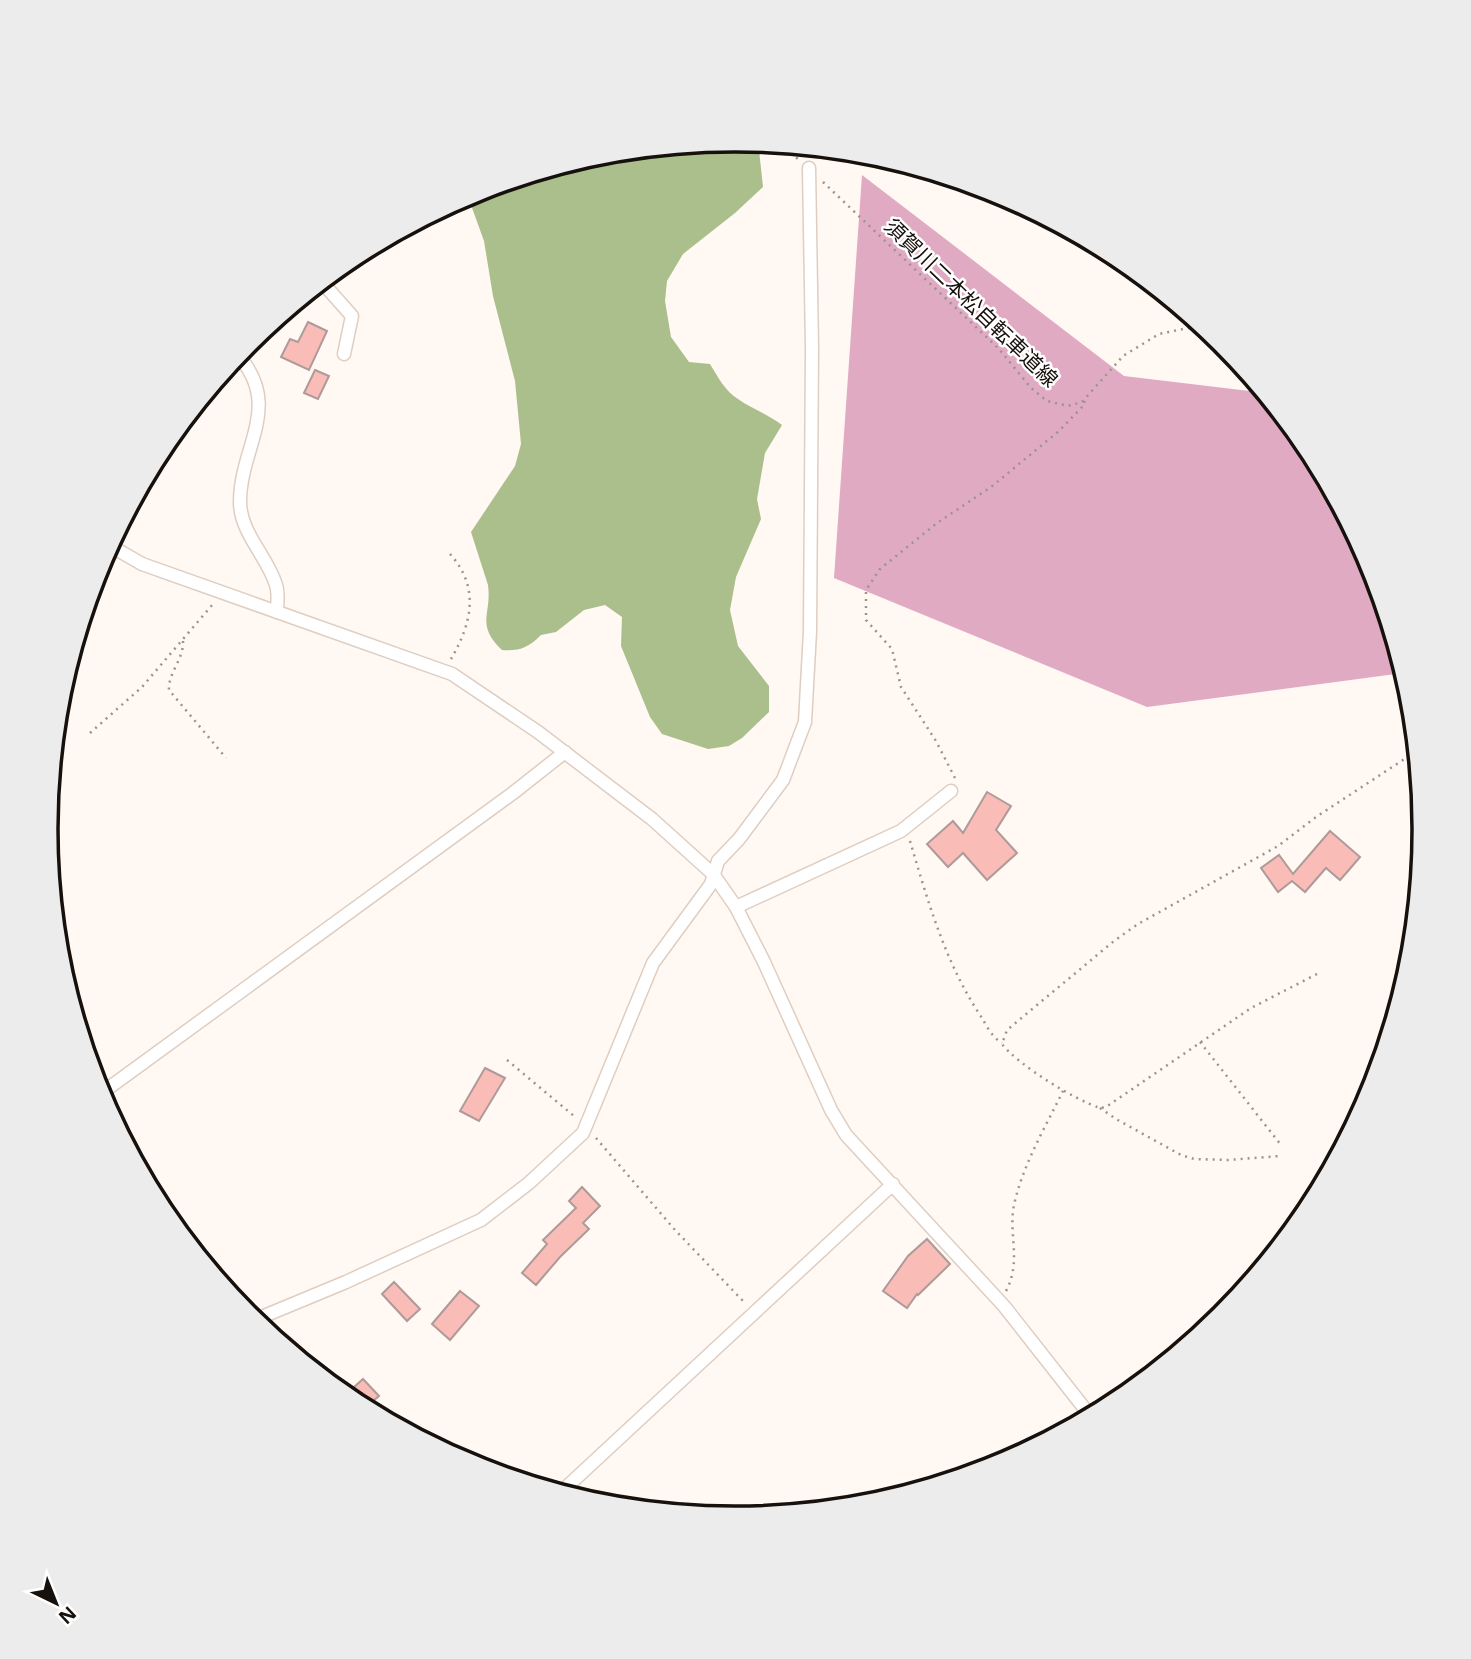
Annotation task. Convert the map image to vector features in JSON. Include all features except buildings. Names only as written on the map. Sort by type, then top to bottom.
[{"type":"street","points":[[264,1316],[481,1220],[573,1142],[587,1127],[653,963],[711,884],[718,862],[739,839],[783,780],[805,722],[811,560],[812,348],[808,168]]},
{"type":"street","points":[[328,289],[352,317],[344,354]]},
{"type":"street","points":[[244,363],[258,388],[260,413],[243,484],[241,511],[248,531],[277,586],[277,612]]},
{"type":"street","points":[[118,550],[142,564],[444,671],[469,683],[565,752],[675,838],[713,874],[736,907],[836,1121],[846,1135],[999,1300],[1085,1409]]},
{"type":"street","points":[[108,1087],[513,793],[565,752]]},
{"type":"street","points":[[736,907],[906,828],[951,791]]},
{"type":"street","points":[[567,1486],[892,1184]]},
{"type":"path","name":"須賀川二本松自転車道線","points":[[792,154],[999,349],[1038,395],[1046,401],[1062,405],[1084,401]]},
{"type":"path","points":[[951,791],[954,784],[952,771],[901,687],[892,649],[866,620],[866,590],[873,577],[896,555],[990,487],[1072,419],[1115,364],[1133,348],[1169,331],[1191,328]]},
{"type":"path","points":[[444,671],[461,641],[471,599],[468,581],[450,554]]},
{"type":"path","points":[[90,733],[142,687],[222,593]]},
{"type":"path","points":[[183,641],[182,652],[169,679],[169,691],[226,758]]},
{"type":"path","points":[[1002,1044],[1007,1030],[1114,941],[1139,924],[1278,846],[1316,817],[1409,755]]},
{"type":"path","points":[[906,828],[922,883],[956,975],[995,1038],[1020,1062],[1170,1149],[1194,1159],[1228,1160],[1279,1156]]},
{"type":"path","points":[[1100,1108],[1106,1107],[1251,1008],[1317,974]]},
{"type":"path","points":[[1200,1042],[1281,1145]]},
{"type":"path","points":[[507,1060],[587,1127],[675,1230],[754,1312]]},
{"type":"path","points":[[999,1300],[1012,1280],[1016,1249],[1013,1208],[1018,1190],[1064,1089]]},
{"type":"shaded area","points":[[691,153],[759,153],[763,187],[683,254],[667,281],[665,301],[671,337],[689,362],[710,364],[733,396],[782,425],[765,453],[757,499],[761,519],[736,577],[730,610],[738,646],[769,686],[769,712],[742,738],[729,746],[708,749],[662,734],[650,717],[621,646],[622,617],[605,605],[584,610],[556,632],[541,635],[528,646],[519,649],[502,650],[489,633],[486,619],[488,585],[471,532],[515,466],[521,444],[515,381],[493,296],[484,241],[471,205],[518,188],[603,165],[647,158]]},
{"type":"shaded area","points":[[862,175],[1124,376],[1252,391],[1299,453],[1343,530],[1362,570],[1395,674],[1147,707],[834,578]]}]
